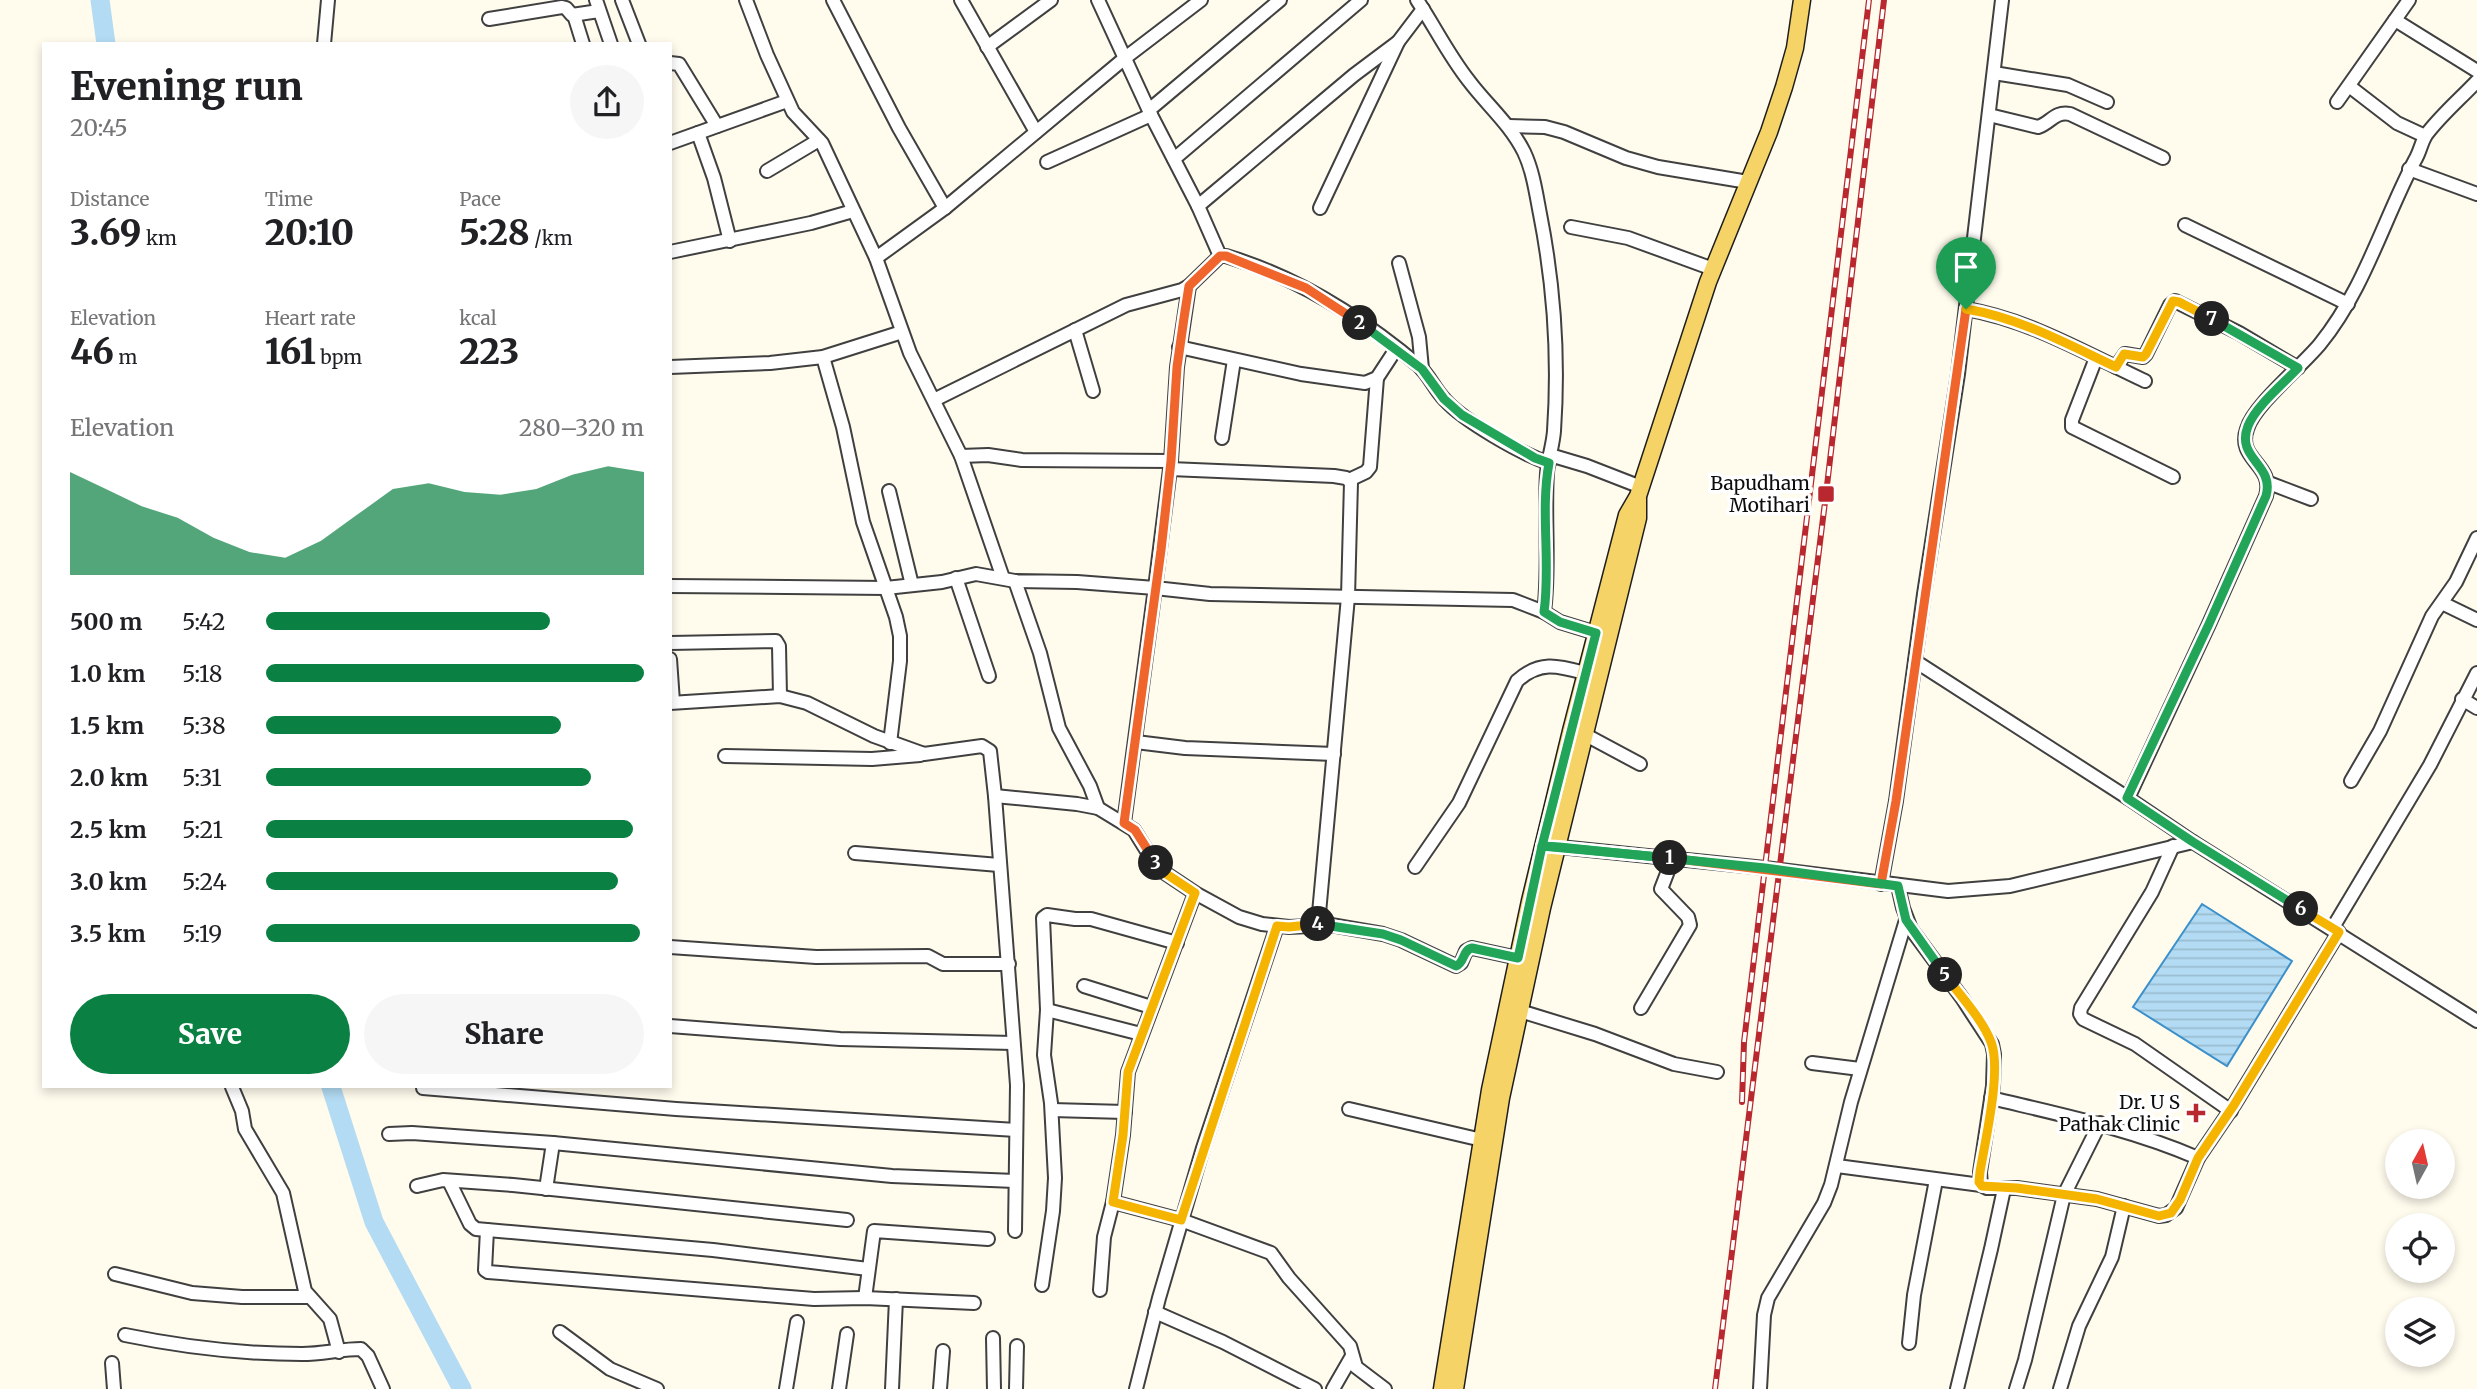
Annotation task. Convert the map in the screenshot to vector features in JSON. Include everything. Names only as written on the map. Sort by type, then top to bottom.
[{"type":"main road","points":[[1455,1389],[1501,1098],[1542,908],[1550,846],[1586,673],[1627,515],[1640,492],[1713,269],[1784,87],[1795,48],[1802,0]]},
{"type":"main road","points":[[1442,1389],[1490,1090],[1518,958],[1584,734],[1639,518],[1640,492]]},
{"type":"street","points":[[324,42],[328,0]]},
{"type":"street","points":[[622,0],[638,42]]},
{"type":"street","points":[[746,0],[788,101],[799,120],[819,140],[876,258],[902,332],[961,456],[1009,580],[1036,641],[1059,728],[1090,786],[1098,808]]},
{"type":"street","points":[[834,0],[919,164],[946,208]]},
{"type":"street","points":[[961,0],[1036,132]]},
{"type":"street","points":[[987,47],[1051,0]]},
{"type":"street","points":[[1098,0],[1220,256]]},
{"type":"street","points":[[876,258],[946,208],[1125,58],[1201,0]]},
{"type":"street","points":[[1047,162],[1150,112],[1280,0]]},
{"type":"street","points":[[1174,159],[1362,0]]},
{"type":"street","points":[[1881,884],[1896,801],[1966,309],[2002,0]]},
{"type":"street","points":[[2337,102],[2409,0]]},
{"type":"street","points":[[1320,208],[1398,42],[1420,5],[1462,73],[1485,102],[1509,125],[1532,174],[1549,260],[1555,329],[1554,433],[1545,548],[1548,582],[1544,612]]},
{"type":"street","points":[[574,15],[598,6],[610,42]]},
{"type":"street","points":[[489,19],[562,7],[574,15],[582,42]]},
{"type":"street","points":[[2395,20],[2477,71]]},
{"type":"street","points":[[1198,206],[1354,75],[1398,42]]},
{"type":"street","points":[[672,63],[679,64],[717,126]]},
{"type":"street","points":[[1994,73],[2068,85],[2107,102]]},
{"type":"street","points":[[2127,798],[2266,496],[2269,483],[2267,475],[2248,451],[2247,428],[2260,408],[2318,346],[2348,304],[2425,136],[2477,81]]},
{"type":"street","points":[[2349,86],[2397,123],[2425,136]]},
{"type":"street","points":[[672,142],[788,101]]},
{"type":"street","points":[[1989,115],[2038,127],[2057,114],[2070,114],[2163,158]]},
{"type":"street","points":[[1509,125],[1545,127],[1564,132],[1626,158],[1658,167],[1748,182]]},
{"type":"street","points":[[698,133],[714,178],[730,241]]},
{"type":"street","points":[[767,171],[819,140]]},
{"type":"street","points":[[2409,169],[2477,194]]},
{"type":"street","points":[[672,252],[730,241],[852,211]]},
{"type":"street","points":[[2185,225],[2348,304]]},
{"type":"street","points":[[1571,227],[1628,238],[1713,269]]},
{"type":"street","points":[[934,400],[1133,302],[1175,293],[1189,286],[1220,256]]},
{"type":"street","points":[[1220,256],[1233,258],[1306,288],[1335,305],[1422,369],[1444,399],[1462,415],[1535,458],[1587,466],[1640,492]]},
{"type":"street","points":[[1399,263],[1419,337],[1422,369]]},
{"type":"street","points":[[1124,823],[1170,465],[1179,348],[1189,286]]},
{"type":"street","points":[[2116,367],[2124,354],[2143,357],[2146,354],[2170,305],[2175,301],[2250,339],[2298,368]]},
{"type":"street","points":[[1966,309],[2019,322],[2146,381]]},
{"type":"street","points":[[1075,330],[1093,391]]},
{"type":"street","points":[[672,367],[770,363],[822,357],[902,332]]},
{"type":"street","points":[[1179,348],[1333,380],[1364,383],[1377,378]]},
{"type":"street","points":[[961,456],[988,455],[1022,460],[1170,465],[1334,476],[1349,480],[1366,472],[1370,467],[1377,378],[1396,349]]},
{"type":"street","points":[[822,357],[843,427],[863,522],[896,617],[901,646],[890,743]]},
{"type":"street","points":[[2096,358],[2072,420],[2072,427],[2173,477]]},
{"type":"street","points":[[1222,438],[1234,360]]},
{"type":"street","points":[[1318,924],[1348,597],[1349,480]]},
{"type":"street","points":[[2269,483],[2311,499]]},
{"type":"street","points":[[889,491],[912,585]]},
{"type":"street","points":[[2351,781],[2379,731],[2432,617],[2456,582],[2476,542]]},
{"type":"street","points":[[672,586],[886,588],[976,574],[1009,580],[1077,582],[1210,594],[1513,600],[1544,612],[1560,622],[1596,633]]},
{"type":"street","points":[[957,578],[989,676]]},
{"type":"street","points":[[2442,603],[2477,620]]},
{"type":"street","points":[[672,643],[776,641],[779,646],[780,696]]},
{"type":"street","points":[[1915,661],[2193,842],[2477,1021]]},
{"type":"street","points":[[1415,867],[1459,803],[1517,681],[1549,665],[1586,673]]},
{"type":"street","points":[[1837,1166],[1987,1188],[2017,1188],[2064,1195],[2124,1206],[2159,1216],[2171,1213],[2180,1200],[2198,1158],[2231,1111],[2430,765],[2477,673]]},
{"type":"street","points":[[672,702],[780,696],[807,703],[890,743],[924,754]]},
{"type":"street","points":[[2462,699],[2477,708]]},
{"type":"street","points":[[1584,734],[1640,764]]},
{"type":"street","points":[[1136,742],[1185,748],[1334,754]]},
{"type":"street","points":[[725,756],[872,760],[982,746],[989,751],[995,796],[1017,1085],[1015,1231]]},
{"type":"street","points":[[995,796],[1077,803],[1098,808],[1135,830],[1147,851],[1165,873],[1239,917],[1277,926],[1318,924],[1383,934],[1456,966],[1461,963],[1466,951],[1472,948],[1518,958]]},
{"type":"street","points":[[1550,846],[1948,891],[2010,886],[2193,842]]},
{"type":"street","points":[[2174,846],[2152,892],[2081,1008],[2080,1014],[2083,1019],[2146,1050],[2231,1111]]},
{"type":"street","points":[[855,853],[999,864]]},
{"type":"street","points":[[1641,1008],[1690,925],[1688,918],[1661,889],[1673,858]]},
{"type":"street","points":[[1898,886],[1906,920],[1992,1044],[1994,1066],[1980,1172],[1981,1185]]},
{"type":"street","points":[[1100,1290],[1104,1237],[1113,1202],[1125,1112],[1126,1083],[1141,1034],[1195,893]]},
{"type":"street","points":[[1042,1284],[1055,1191],[1052,1110],[1044,1055],[1047,1010],[1042,920],[1044,916],[1094,920],[1177,943]]},
{"type":"street","points":[[1760,1389],[1764,1315],[1768,1298],[1824,1203],[1837,1166],[1860,1069],[1906,920]]},
{"type":"street","points":[[1136,1389],[1181,1220],[1277,926]]},
{"type":"street","points":[[672,947],[816,957],[930,956],[943,964],[1009,964]]},
{"type":"street","points":[[1084,986],[1151,1007]]},
{"type":"street","points":[[1047,1010],[1141,1034]]},
{"type":"street","points":[[1520,1012],[1595,1034],[1674,1064],[1717,1072]]},
{"type":"street","points":[[672,1026],[840,1039],[1013,1043]]},
{"type":"street","points":[[1812,1063],[1860,1069]]},
{"type":"street","points":[[232,1088],[241,1108],[245,1129],[283,1193],[304,1288],[330,1319],[339,1352]]},
{"type":"street","points":[[423,1088],[676,1110],[1016,1130]]},
{"type":"street","points":[[1991,1098],[2100,1123],[2198,1158]]},
{"type":"street","points":[[1349,1109],[1482,1140]]},
{"type":"street","points":[[1052,1110],[1125,1112]]},
{"type":"street","points":[[2016,1389],[2064,1195],[2100,1123]]},
{"type":"street","points":[[389,1133],[553,1143],[892,1176],[1015,1181]]},
{"type":"street","points":[[546,1189],[553,1143]]},
{"type":"street","points":[[1909,1343],[1914,1295],[1936,1180]]},
{"type":"street","points":[[449,1181],[471,1226],[487,1230],[713,1250],[867,1269]]},
{"type":"street","points":[[417,1186],[449,1181],[847,1220]]},
{"type":"street","points":[[1956,1389],[2004,1189]]},
{"type":"street","points":[[1113,1202],[1181,1220],[1272,1253],[1289,1278],[1346,1341],[1356,1367],[1385,1389]]},
{"type":"street","points":[[2060,1389],[2079,1326],[2112,1257],[2124,1206]]},
{"type":"street","points":[[487,1230],[485,1270],[488,1272],[814,1300],[864,1298],[974,1303]]},
{"type":"street","points":[[864,1298],[874,1231],[988,1239]]},
{"type":"street","points":[[115,1274],[191,1293],[242,1297],[310,1297]]},
{"type":"street","points":[[892,1389],[896,1299]]},
{"type":"street","points":[[1155,1312],[1223,1342],[1315,1389]]},
{"type":"street","points":[[786,1389],[797,1322]]},
{"type":"street","points":[[559,1332],[610,1369],[657,1389]]},
{"type":"street","points":[[839,1389],[847,1334]]},
{"type":"street","points":[[125,1335],[215,1350],[302,1354],[358,1349],[365,1352],[380,1377],[383,1389]]},
{"type":"street","points":[[993,1338],[993,1389]]},
{"type":"street","points":[[1016,1389],[1017,1346]]},
{"type":"street","points":[[940,1389],[943,1351]]},
{"type":"street","points":[[1333,1389],[1352,1356]]},
{"type":"street","points":[[112,1363],[114,1389]]},
{"type":"water","points":[[2202,904],[2292,961],[2227,1066],[2133,1007]]},
{"type":"waterway","points":[[100,0],[106,42]]},
{"type":"waterway","points":[[331,1088],[374,1222],[462,1389]]},
{"type":"railway","points":[[1742,1102],[1744,1042],[1869,0]]},
{"type":"railway","points":[[1715,1389],[1884,0]]},
{"type":"place","name":"Bapudham Motihari","points":[[1826,494]]},
{"type":"place","name":"Dr. U S Pathak Clinic","points":[[2196,1113]]},
{"type":"route","points":[[1966,309],[1896,801],[1881,884],[1765,868],[1542,846],[1596,633],[1560,622],[1544,612],[1548,582],[1545,548],[1549,463],[1535,458],[1462,415],[1444,399],[1422,369],[1328,300],[1306,288],[1226,256],[1220,256],[1189,286],[1177,367],[1171,461],[1158,575],[1124,823],[1135,830],[1147,851],[1165,873],[1195,893],[1128,1072],[1123,1135],[1113,1202],[1181,1220],[1277,926],[1318,924],[1383,934],[1456,966],[1460,965],[1466,951],[1472,948],[1518,958],[1542,846],[1673,858],[1765,868],[1898,886],[1906,920],[1911,929],[1976,1017],[1992,1044],[1993,1086],[1980,1172],[1981,1185],[1987,1188],[2017,1188],[2097,1199],[2159,1216],[2171,1213],[2176,1208],[2198,1158],[2234,1105],[2339,932],[2127,798],[2266,496],[2269,483],[2267,475],[2248,451],[2245,435],[2247,428],[2260,408],[2298,368],[2239,333],[2175,301],[2170,305],[2146,354],[2143,357],[2124,354],[2116,367],[2019,322],[1966,309]]}]
